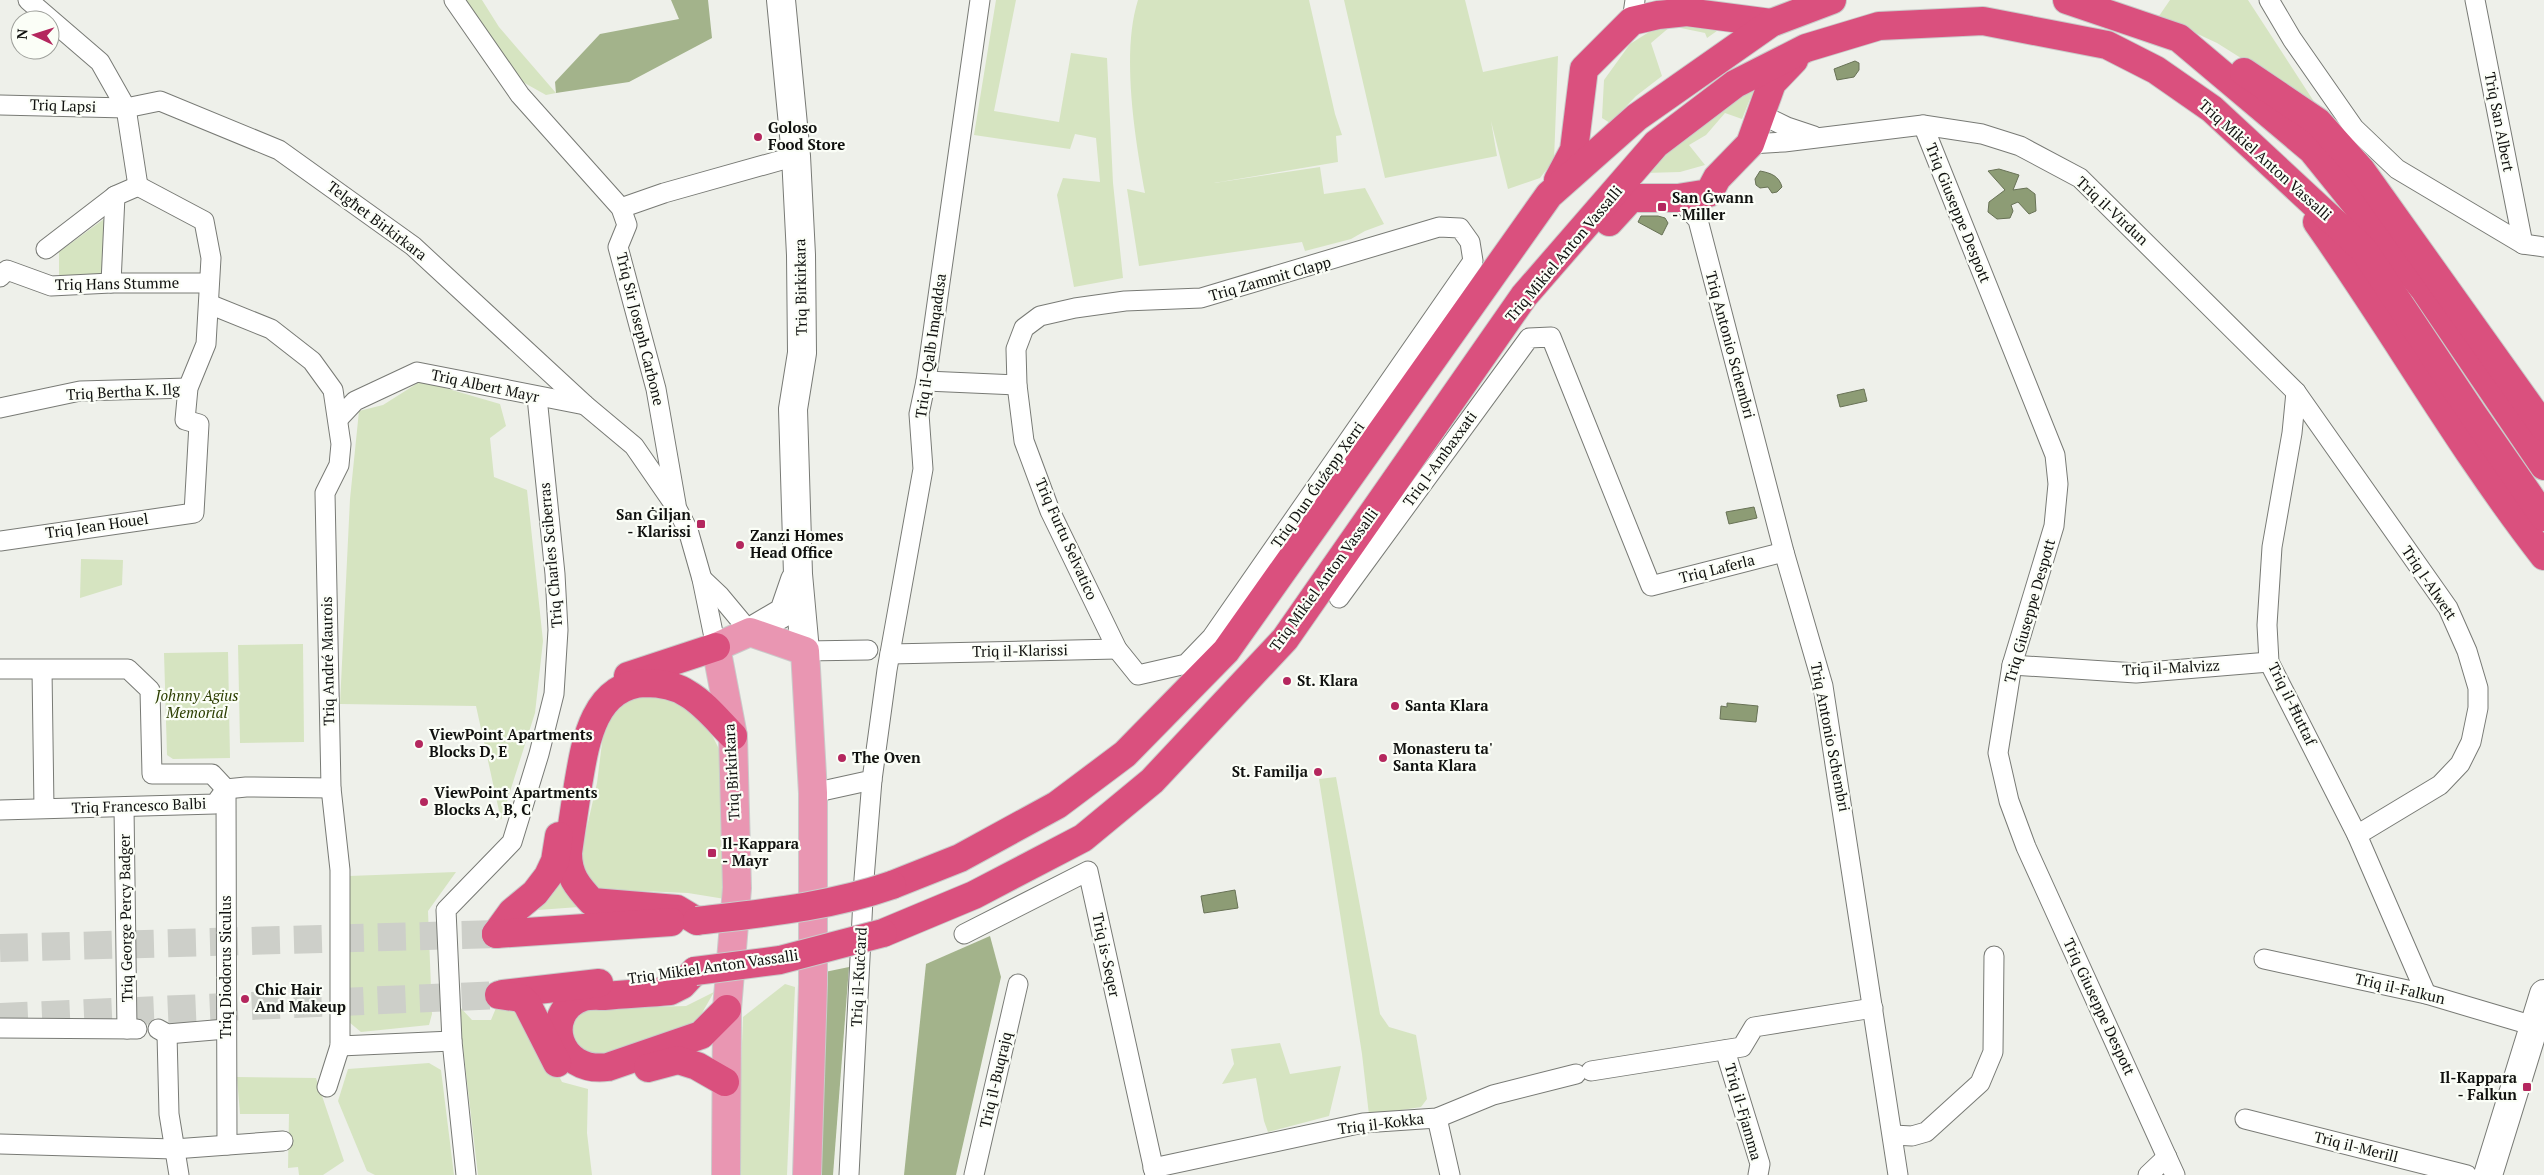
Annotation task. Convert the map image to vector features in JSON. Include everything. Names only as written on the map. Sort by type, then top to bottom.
[{"type":"highway","points":[[1550,195],[1637,117],[1771,23],[1832,0]]},
{"type":"highway","name":"Triq Mikiel Anton Vassalli","points":[[2067,0],[2179,38],[2312,150],[2424,289],[2544,466]]},
{"type":"highway","points":[[716,647],[632,674],[613,683],[597,699],[580,732],[574,751],[554,862],[548,876],[534,893],[512,912],[496,934],[697,921],[776,911],[857,897],[960,858],[1057,805],[1125,754],[1184,696],[1219,644],[1550,195],[1574,150],[1584,68],[1634,10],[1658,14],[1680,6],[1771,23]]},
{"type":"highway","name":"Triq Mikiel Anton Vassalli","points":[[725,1082],[697,1066],[678,1060],[606,1080],[572,1076],[554,1058],[527,1004],[521,998],[499,995],[780,960],[883,933],[974,895],[1083,838],[1152,781],[1284,639],[1524,296],[1656,144],[1735,84],[1806,48],[1878,26],[1983,21],[2107,45],[2156,70],[2212,109],[2363,249],[2544,517]]},
{"type":"highway","points":[[2179,38],[2227,60],[2318,122],[2361,170],[2544,427]]},
{"type":"highway","points":[[1524,296],[1553,282],[1631,198],[1678,198],[1709,193],[1717,178],[1750,144],[1772,83],[1806,48]]},
{"type":"highway","points":[[2288,180],[2370,297],[2498,497],[2544,556]]},
{"type":"highway","points":[[697,921],[677,909],[592,902],[575,884],[568,867],[568,853],[587,737],[601,707],[612,695],[636,683],[652,683],[676,687],[690,695],[733,736]]},
{"type":"highway","points":[[695,972],[682,984],[670,991],[582,997],[566,1010],[560,1023],[559,1034],[562,1046],[570,1057],[581,1065],[593,1068],[608,1067],[701,1036],[727,1009]]},
{"type":"main road","name":"Triq Birkirkara","points":[[781,0],[796,156],[801,255],[802,353],[793,409],[798,574],[814,793],[813,984],[807,1175]]},
{"type":"main road","name":"Triq Birkirkara","points":[[726,1175],[725,1082],[727,1009],[736,888],[733,736],[716,647],[750,632],[784,612],[798,574]]},
{"type":"main road","points":[[750,632],[804,651]]},
{"type":"main road","points":[[2488,1175],[2544,994]]},
{"type":"street","points":[[28,0],[100,62],[126,108],[138,186]]},
{"type":"street","points":[[454,0],[520,94],[621,208],[664,193],[796,156]]},
{"type":"street","name":"Triq il-Qalb Imqaddsa","points":[[872,780],[890,654],[923,469],[919,414],[926,381],[980,0]]},
{"type":"street","points":[[2269,0],[2292,38],[2354,128],[2397,169],[2523,244],[2544,247]]},
{"type":"street","points":[[2284,0],[2292,38]]},
{"type":"street","name":"Triq San Albert","points":[[2475,0],[2523,244]]},
{"type":"street","name":"Telgħet Birkirkara","points":[[126,108],[160,101],[279,150],[414,246],[585,405],[634,446],[676,507],[688,530],[702,579],[716,647]]},
{"type":"street","name":"Triq Lapsi","points":[[0,104],[126,108]]},
{"type":"street","name":"Triq il-Virdun","points":[[1760,114],[1787,127],[1820,138]]},
{"type":"street","name":"Triq il-Virdun","points":[[1750,144],[1820,138],[1923,125],[2002,139],[2045,158],[2080,178],[2296,392]]},
{"type":"street","name":"Triq Giuseppe Despott","points":[[1923,125],[2055,455],[2058,484],[2054,526],[2012,665],[1998,753],[2009,801],[2026,848],[2176,1175]]},
{"type":"street","points":[[46,250],[116,196],[138,186]]},
{"type":"street","points":[[138,186],[204,221],[211,258],[206,344],[188,388]]},
{"type":"street","points":[[1698,220],[1709,193]]},
{"type":"street","points":[[111,283],[116,196]]},
{"type":"street","name":"Triq Antonio Schembri","points":[[1678,198],[1698,220],[1784,552],[1824,686],[1898,1175]]},
{"type":"street","name":"Triq Sir Joseph Carbone","points":[[621,208],[627,225],[618,246],[656,389],[676,507]]},
{"type":"street","name":"Triq Zammit Clapp","points":[[1040,316],[1125,301],[1201,298],[1439,228],[1460,228],[1470,242],[1473,261]]},
{"type":"street","name":"Triq Dun Ǵuźepp Xerri","points":[[1118,649],[1138,675],[1186,664],[1219,644],[1473,261]]},
{"type":"street","name":"Triq Hans Stumme","points":[[0,277],[7,270],[51,286],[111,283],[210,283]]},
{"type":"street","name":"Triq André Maurois","points":[[209,304],[271,329],[312,361],[333,390],[339,418],[341,444],[339,465],[326,493],[331,788],[340,870],[340,1046],[327,1088]]},
{"type":"street","name":"Triq Furtu Selvatico","points":[[1040,316],[1024,328],[1016,349],[1017,385],[1024,441],[1050,511],[1118,649]]},
{"type":"street","name":"Triq Laferla","points":[[1551,337],[1651,586],[1784,552]]},
{"type":"street","name":"Triq l-Ambaxxati","points":[[1338,598],[1528,338],[1551,337]]},
{"type":"street","name":"Triq Albert Mayr","points":[[339,418],[355,401],[417,372],[585,405]]},
{"type":"street","points":[[926,381],[1017,385]]},
{"type":"street","name":"Triq Bertha K. Ilg","points":[[0,408],[80,391],[188,388]]},
{"type":"street","name":"Triq Jean Houel","points":[[0,541],[194,513],[199,424],[185,420],[188,388]]},
{"type":"street","name":"Triq il-Ħuttaf","points":[[2296,392],[2292,433],[2269,576],[2267,625],[2269,662],[2357,835],[2426,994]]},
{"type":"street","name":"Triq l-Alwett","points":[[2296,392],[2448,608],[2467,651],[2478,688],[2478,708],[2471,742],[2460,764],[2440,785],[2357,835]]},
{"type":"street","name":"Triq Charles Sciberras","points":[[466,1175],[452,1041],[446,910],[512,842],[539,754],[554,694],[558,630],[555,574],[537,397]]},
{"type":"street","points":[[702,579],[720,596],[750,632]]},
{"type":"street","name":"Triq il-Klarissi","points":[[890,654],[1118,649]]},
{"type":"street","points":[[804,651],[868,650]]},
{"type":"street","name":"Triq il-Malvizz","points":[[2012,665],[2136,673],[2269,662]]},
{"type":"street","points":[[0,669],[128,669],[150,690],[152,774],[212,774],[226,789]]},
{"type":"street","points":[[42,670],[44,808]]},
{"type":"street","points":[[814,793],[872,780]]},
{"type":"street","name":"Triq il-Kuċċard","points":[[849,1175],[864,879],[872,780]]},
{"type":"street","name":"Triq Francesco Balbi","points":[[0,810],[215,804],[226,789],[246,787],[331,788]]},
{"type":"street","name":"Triq Diodorus Siculus","points":[[226,789],[227,1145]]},
{"type":"street","name":"Triq George Percy Badger","points":[[0,1028],[132,1029],[124,807]]},
{"type":"street","name":"Triq is-Seqer","points":[[964,934],[1088,871],[1154,1171]]},
{"type":"street","points":[[1893,1135],[1912,1136],[1926,1132],[1980,1082],[1993,1052],[1994,956]]},
{"type":"street","name":"Triq il-Falkun","points":[[2264,959],[2426,994],[2534,1026]]},
{"type":"street","name":"Triq il-Buqrajq","points":[[974,1175],[1018,984]]},
{"type":"street","name":"Triq il-Kokka","points":[[1154,1171],[1363,1123],[1437,1118],[1493,1094],[1584,1073],[1742,1047],[1754,1027],[1873,1008]]},
{"type":"street","points":[[179,1175],[168,1114],[162,1032],[226,1029]]},
{"type":"street","points":[[340,1046],[452,1041]]},
{"type":"street","name":"Triq il-Fjamma","points":[[1725,1050],[1760,1164],[1758,1175]]},
{"type":"street","points":[[1437,1118],[1450,1175]]},
{"type":"street","name":"Triq il-Merill","points":[[2245,1119],[2467,1175]]},
{"type":"street","points":[[0,1144],[174,1149],[283,1141]]},
{"type":"street","points":[[2148,1175],[2167,1157]]},
{"type":"green space","points":[[463,0],[482,0],[499,27],[556,93],[546,95],[521,81]]},
{"type":"green space","points":[[996,0],[1016,0],[994,111],[1059,122],[1071,53],[1107,58],[1113,183],[1123,278],[1074,287],[1057,195],[1063,178],[1100,182],[1096,138],[1075,134],[1070,149],[974,135]]},
{"type":"green space","points":[[1138,0],[1309,0],[1335,114],[1342,135],[1336,136],[1338,162],[1214,183],[1320,167],[1324,194],[1365,188],[1384,224],[1351,239],[1305,251],[1302,242],[1139,266],[1127,189],[1145,193],[1137,148],[1130,70],[1133,21]]},
{"type":"green space","points":[[1344,0],[1465,0],[1483,72],[1558,56],[1554,160],[1540,178],[1508,189],[1491,121],[1497,156],[1385,178]]},
{"type":"green space","points":[[2170,0],[2248,0],[2324,117],[2276,80],[2217,43],[2159,16]]},
{"type":"green space","points":[[1683,19],[1721,28],[1707,38],[1705,33],[1671,26],[1651,43],[1662,76],[1636,96],[1610,123],[1602,118],[1604,80],[1630,44],[1649,32]]},
{"type":"green space","points":[[1756,88],[1756,101],[1750,99],[1742,119],[1725,113],[1706,135],[1689,145],[1705,165],[1680,172],[1645,173],[1683,135],[1726,101]]},
{"type":"green space","points":[[108,216],[106,276],[59,283],[59,252]]},
{"type":"green space","points":[[421,381],[500,404],[506,426],[490,438],[494,477],[527,490],[543,641],[535,713],[501,820],[476,706],[340,704],[350,499],[359,411],[383,405]]},
{"type":"green space","points":[[81,559],[123,560],[122,585],[80,598]]},
{"type":"green space","points":[[303,644],[304,742],[240,743],[238,645]]},
{"type":"green space","name":"Johnny Agius Memorial","points":[[228,652],[230,758],[173,759],[167,755],[164,653]]},
{"type":"green space","points":[[651,696],[679,697],[702,715],[720,751],[725,899],[688,893],[641,891],[605,893],[591,884],[582,872],[581,853],[597,783],[603,735],[612,715],[632,698]]},
{"type":"green space","points":[[1336,777],[1380,1014],[1389,1027],[1416,1035],[1427,1099],[1421,1107],[1369,1115],[1362,1054],[1319,779]]},
{"type":"green space","points":[[456,872],[428,911],[432,1014],[429,1025],[361,1032],[349,1022],[349,876]]},
{"type":"green space","points":[[559,882],[579,907],[538,910]]},
{"type":"green space","points":[[785,984],[795,987],[787,1175],[737,1175],[743,1017]]},
{"type":"green space","points":[[714,992],[698,1020],[605,1060],[586,1060],[568,1029],[576,1015],[586,1009],[686,1006]]},
{"type":"green space","points":[[458,1005],[472,1020],[491,1020],[496,1008],[524,1007],[562,1082],[588,1089],[587,1133],[592,1175],[478,1175]]},
{"type":"green space","points":[[1280,1043],[1290,1074],[1341,1066],[1329,1116],[1268,1132],[1264,1121],[1256,1078],[1222,1084],[1234,1064],[1231,1049]]},
{"type":"green space","points":[[429,1063],[441,1070],[454,1175],[375,1175],[367,1171],[338,1101],[348,1069]]},
{"type":"green space","points":[[237,1077],[316,1078],[344,1161],[323,1175],[299,1175],[298,1167],[288,1168],[289,1114],[240,1114]]},
{"type":"shaded area","points":[[671,0],[708,0],[712,38],[629,82],[556,93],[555,82],[600,34],[679,19]]},
{"type":"shaded area","points":[[1855,61],[1859,63],[1859,70],[1854,77],[1837,80],[1834,69]]},
{"type":"shaded area","points":[[1999,169],[2019,175],[2013,190],[2027,188],[2035,194],[2036,211],[2029,214],[2018,202],[2011,205],[2013,211],[2010,218],[1997,219],[1988,212],[1989,202],[2005,190],[1988,171]]},
{"type":"shaded area","points":[[1760,171],[1774,176],[1779,180],[1782,187],[1777,192],[1772,193],[1768,187],[1760,188],[1756,185],[1755,179]]},
{"type":"shaded area","points":[[1641,216],[1665,218],[1668,223],[1662,235],[1638,222]]},
{"type":"shaded area","points":[[1864,389],[1867,401],[1840,407],[1837,395]]},
{"type":"shaded area","points":[[1754,507],[1757,518],[1729,524],[1726,512]]},
{"type":"shaded area","points":[[1727,703],[1758,706],[1756,722],[1720,719],[1721,706],[1727,707]]},
{"type":"shaded area","points":[[1235,890],[1238,908],[1204,913],[1201,896]]},
{"type":"shaded area","points":[[990,936],[1001,977],[956,1175],[904,1175],[926,964]]},
{"type":"shaded area","points":[[849,967],[833,1175],[815,1175],[820,973]]},
{"type":"tunnel","points":[[0,948],[496,934]]},
{"type":"tunnel","points":[[0,1017],[499,995]]},
{"type":"place","name":"Goloso Food Store","points":[[758,137]]},
{"type":"place","name":"San Ġwann - Miller","points":[[1662,207]]},
{"type":"place","name":"San Ġiljan - Klarissi","points":[[701,524]]},
{"type":"place","name":"Zanzi Homes Head Office","points":[[740,545]]},
{"type":"place","name":"St. Klara","points":[[1287,681]]},
{"type":"place","name":"Santa Klara","points":[[1395,706]]},
{"type":"place","name":"ViewPoint Apartments Blocks D, E","points":[[419,744]]},
{"type":"place","name":"The Oven","points":[[842,758]]},
{"type":"place","name":"Monasteru ta' Santa Klara","points":[[1383,758]]},
{"type":"place","name":"St. Familja","points":[[1318,772]]},
{"type":"place","name":"ViewPoint Apartments Blocks A, B, C","points":[[424,802]]},
{"type":"place","name":"Il-Kappara - Mayr","points":[[712,853]]},
{"type":"place","name":"Chic Hair And Makeup","points":[[245,999]]},
{"type":"place","name":"Il-Kappara - Falkun","points":[[2527,1087]]}]
